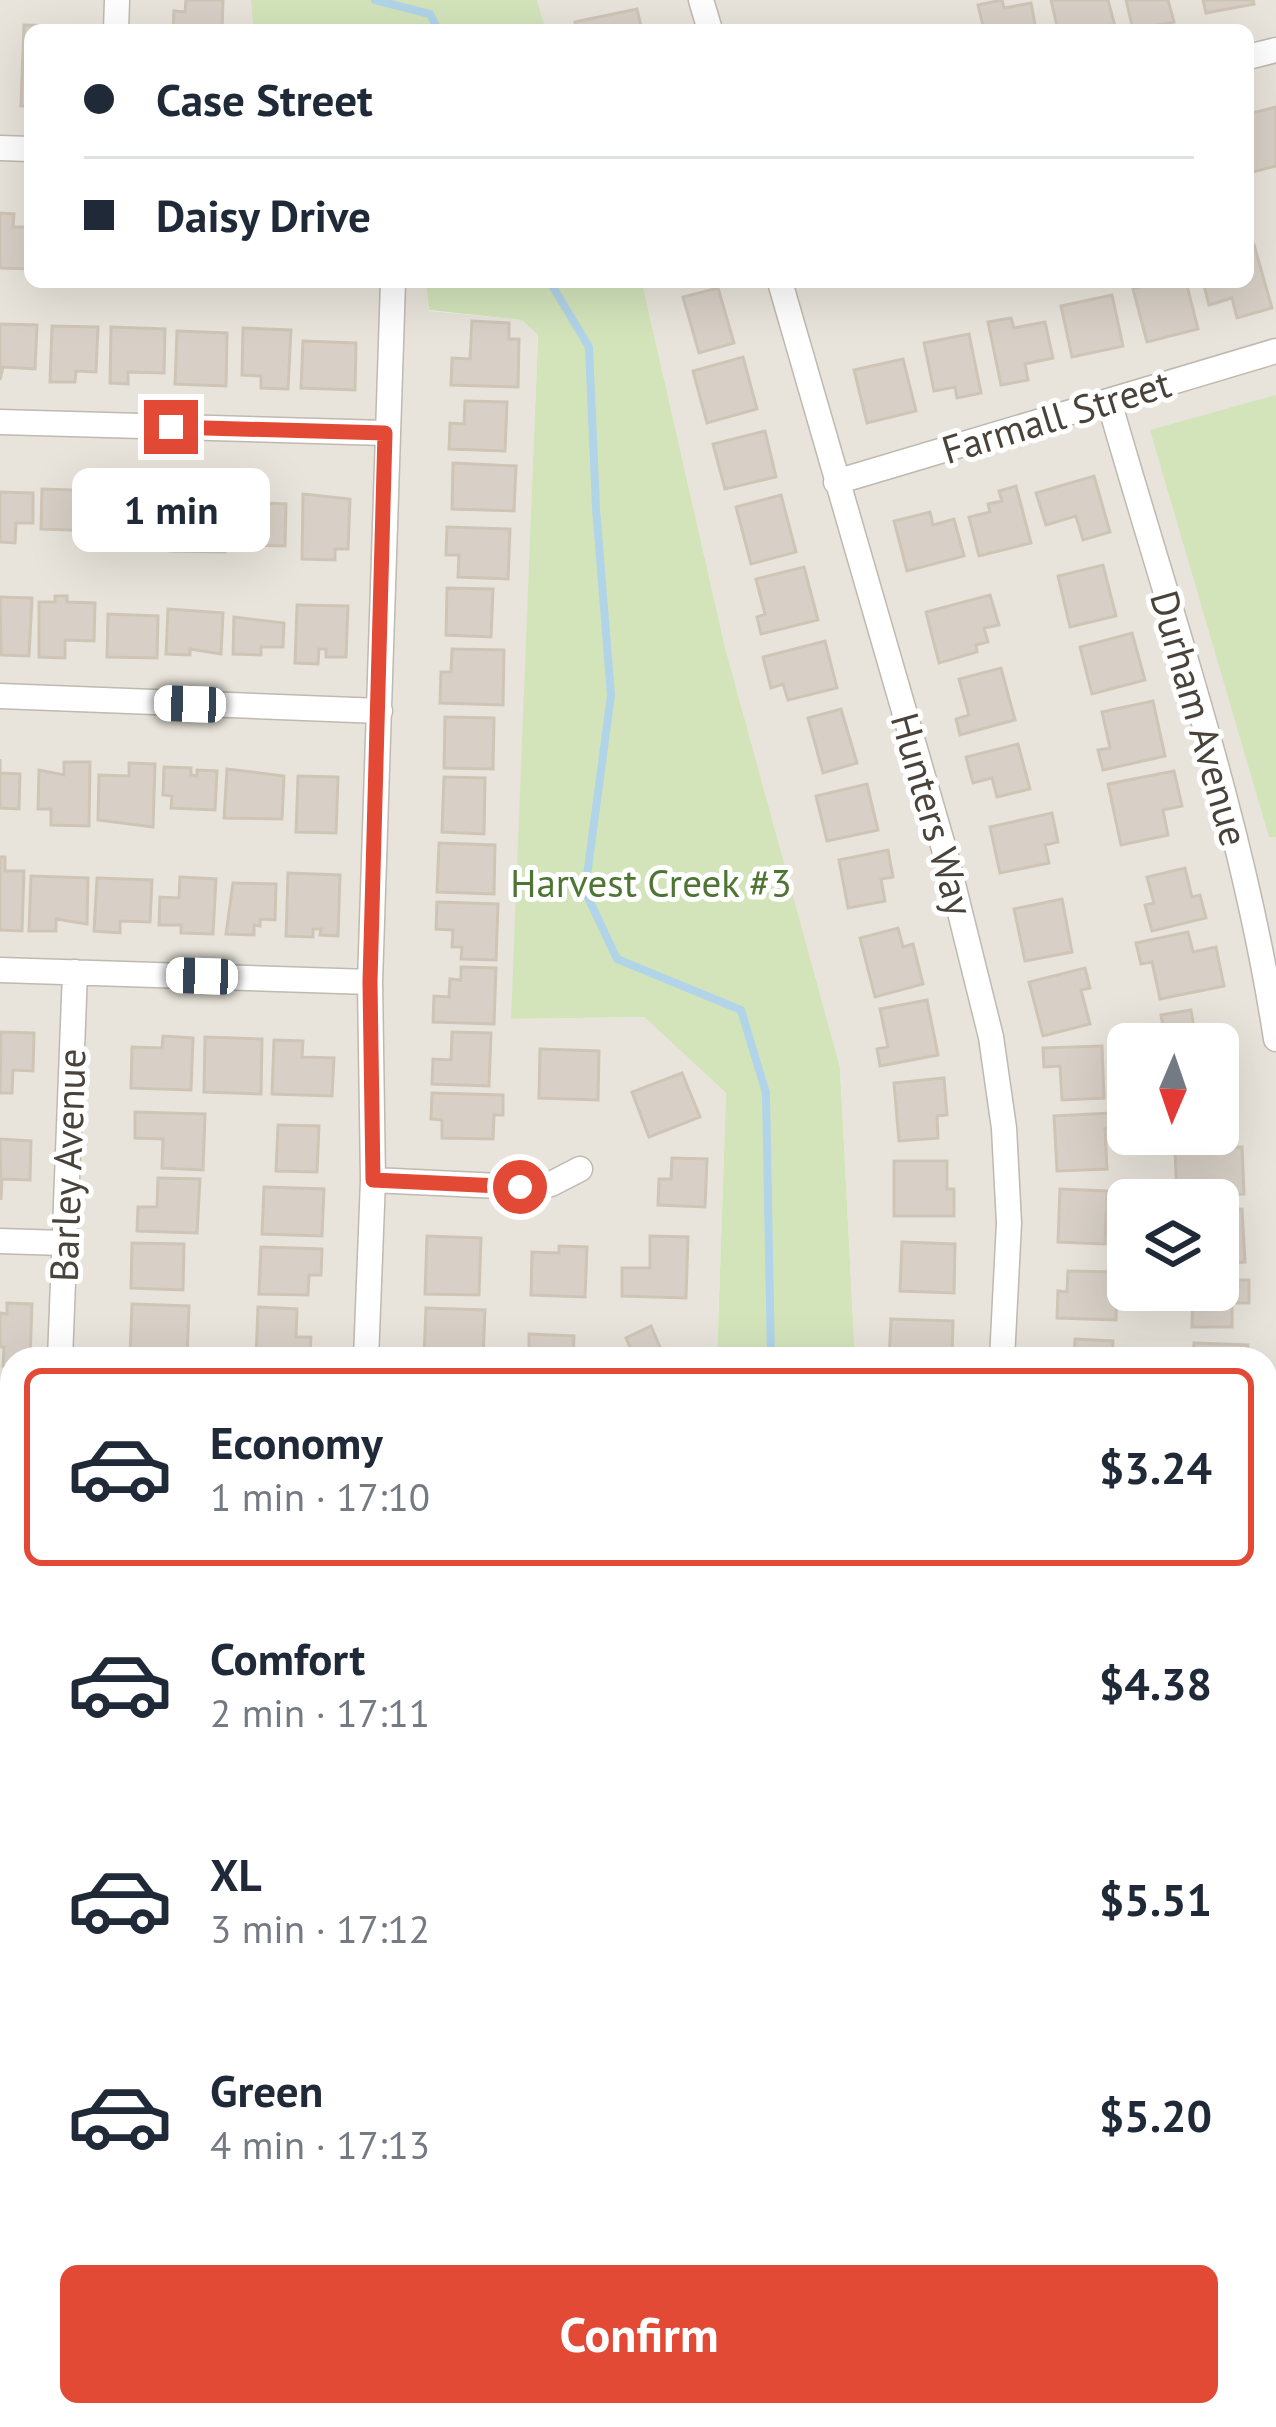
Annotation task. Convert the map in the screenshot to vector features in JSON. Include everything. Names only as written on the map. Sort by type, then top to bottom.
[{"type":"street","points":[[367,1347],[373,1180],[370,982],[393,288]]},
{"type":"street","name":"Hunters Way","points":[[782,288],[946,856],[991,1037],[1004,1128],[1009,1223],[1003,1347]]},
{"type":"street","name":"Farmall Street","points":[[836,482],[1276,351]]},
{"type":"street","name":"Durham Avenue","points":[[1109,400],[1238,851],[1276,1039]]},
{"type":"street","points":[[0,422],[385,433]]},
{"type":"street","points":[[0,696],[380,711]]},
{"type":"street","points":[[0,970],[370,982]]},
{"type":"street","name":"Barley Avenue","points":[[60,1347],[75,972]]},
{"type":"street","points":[[373,1180],[520,1187],[551,1184],[580,1169]]},
{"type":"street","points":[[0,1241],[63,1243]]},
{"type":"shaded area","points":[[0,0],[251,0],[253,24],[24,24],[24,288],[427,288],[429,311],[522,320],[538,334],[512,1019],[644,1017],[726,1093],[717,1347],[0,1347]]},
{"type":"shaded area","points":[[537,0],[1276,0],[1276,1347],[854,1347],[840,1067],[725,647],[643,288],[1254,288],[1254,24],[544,24]]},
{"type":"green space","points":[[251,0],[537,0],[544,24],[253,24]]},
{"type":"green space","name":"Harvest Creek #3","points":[[427,288],[643,288],[725,647],[840,1067],[854,1347],[717,1347],[726,1093],[644,1017],[511,1019],[538,335],[522,320],[429,310]]},
{"type":"green space","points":[[1276,395],[1276,837],[1269,837],[1150,430]]},
{"type":"building","points":[[186,0],[223,0],[222,24],[173,24],[174,11],[185,12]]},
{"type":"building","points":[[1002,0],[1004,8],[1031,3],[1035,24],[983,24],[978,5]]},
{"type":"building","points":[[1051,0],[1108,0],[1114,24],[1057,24]]},
{"type":"building","points":[[1126,0],[1168,0],[1174,22],[1132,24]]},
{"type":"building","points":[[1203,0],[1253,0],[1254,4],[1206,13]]},
{"type":"building","points":[[637,9],[641,24],[576,24]]},
{"type":"building","points":[[24,25],[24,106],[21,106]]},
{"type":"building","points":[[1276,107],[1276,166],[1254,172],[1254,112]]},
{"type":"building","points":[[0,213],[14,214],[13,227],[24,227],[24,269],[0,268]]},
{"type":"building","points":[[1254,245],[1272,308],[1237,318],[1232,298],[1209,305],[1205,288],[1254,288]]},
{"type":"building","points":[[718,288],[734,343],[699,353],[683,297]]},
{"type":"building","points":[[1188,288],[1198,329],[1147,342],[1133,289]]},
{"type":"building","points":[[1112,295],[1123,346],[1072,357],[1061,306]]},
{"type":"building","points":[[1011,318],[1014,328],[1045,322],[1053,358],[1025,364],[1028,380],[1001,385],[988,322]]},
{"type":"building","points":[[472,321],[509,323],[509,339],[519,339],[518,387],[451,385],[452,358],[470,359]]},
{"type":"building","points":[[0,324],[37,325],[35,369],[3,367],[0,380]]},
{"type":"building","points":[[52,326],[98,327],[96,372],[76,371],[75,382],[50,382]]},
{"type":"building","points":[[111,327],[165,329],[164,373],[128,372],[128,384],[110,383]]},
{"type":"building","points":[[243,328],[291,330],[288,389],[261,388],[261,376],[242,375]]},
{"type":"building","points":[[177,331],[227,333],[226,386],[175,384]]},
{"type":"building","points":[[969,334],[981,393],[957,398],[955,387],[934,391],[924,343]]},
{"type":"building","points":[[303,341],[356,343],[355,390],[301,388]]},
{"type":"building","points":[[743,357],[757,409],[707,423],[693,371]]},
{"type":"building","points":[[903,359],[916,411],[867,423],[854,370]]},
{"type":"building","points":[[465,401],[507,402],[505,451],[449,449],[450,423],[464,424]]},
{"type":"building","points":[[765,431],[776,477],[725,489],[713,444]]},
{"type":"building","points":[[453,463],[516,466],[514,511],[452,509]]},
{"type":"building","points":[[1094,476],[1110,532],[1083,540],[1076,516],[1046,525],[1036,493]]},
{"type":"building","points":[[1016,486],[1031,543],[979,556],[969,517],[990,512],[988,504],[1002,501],[999,491]]},
{"type":"building","points":[[99,487],[98,531],[41,529],[42,489]]},
{"type":"building","points":[[109,487],[135,488],[135,500],[138,496],[162,497],[160,547],[116,546],[117,517],[108,516]]},
{"type":"building","points":[[0,492],[33,493],[33,523],[16,523],[15,543],[0,542]]},
{"type":"building","points":[[201,492],[227,493],[225,552],[170,551],[171,509],[200,510]]},
{"type":"building","points":[[238,493],[267,494],[266,503],[286,504],[285,546],[242,545]]},
{"type":"building","points":[[303,494],[350,499],[348,549],[335,549],[335,560],[302,559]]},
{"type":"building","points":[[781,495],[796,552],[751,564],[736,507]]},
{"type":"building","points":[[930,512],[933,525],[954,519],[964,556],[907,571],[894,521]]},
{"type":"building","points":[[447,527],[510,529],[508,579],[458,577],[459,555],[446,555]]},
{"type":"building","points":[[1103,565],[1116,616],[1070,627],[1058,576]]},
{"type":"building","points":[[804,567],[818,620],[761,634],[757,617],[765,614],[756,579]]},
{"type":"building","points":[[447,588],[493,589],[491,637],[446,635]]},
{"type":"building","points":[[990,595],[999,625],[984,628],[988,642],[976,645],[977,652],[939,663],[926,612]]},
{"type":"building","points":[[55,596],[67,596],[67,602],[95,603],[94,641],[65,640],[65,658],[39,657],[39,602],[55,602]]},
{"type":"building","points":[[0,597],[32,598],[29,656],[1,655]]},
{"type":"building","points":[[297,605],[348,606],[346,657],[326,657],[326,649],[319,649],[318,664],[295,663]]},
{"type":"building","points":[[168,609],[223,613],[221,654],[190,649],[190,655],[166,654]]},
{"type":"building","points":[[108,614],[158,616],[157,658],[107,657]]},
{"type":"building","points":[[234,617],[284,623],[283,647],[261,647],[261,655],[233,654]]},
{"type":"building","points":[[1132,633],[1145,680],[1092,694],[1080,647]]},
{"type":"building","points":[[825,641],[837,688],[788,700],[783,684],[771,688],[763,657]]},
{"type":"building","points":[[452,649],[504,650],[503,705],[440,703],[441,672],[451,672]]},
{"type":"building","points":[[1001,668],[1015,720],[960,735],[956,719],[969,715],[959,679]]},
{"type":"building","points":[[1153,701],[1165,756],[1103,770],[1098,750],[1110,748],[1102,712]]},
{"type":"building","points":[[841,709],[857,763],[823,773],[808,718]]},
{"type":"building","points":[[445,717],[494,718],[493,769],[444,768]]},
{"type":"building","points":[[1018,744],[1030,789],[997,797],[992,778],[973,783],[966,757]]},
{"type":"building","points":[[64,762],[90,762],[89,826],[51,825],[51,809],[38,809],[39,770],[64,775]]},
{"type":"building","points":[[129,763],[155,764],[153,827],[98,820],[99,775],[129,776]]},
{"type":"building","points":[[164,767],[191,768],[191,775],[197,776],[197,770],[217,771],[215,810],[171,808],[172,796],[163,795]]},
{"type":"building","points":[[227,769],[284,776],[282,819],[224,818]]},
{"type":"building","points":[[1174,771],[1182,806],[1163,810],[1168,835],[1121,845],[1108,784]]},
{"type":"building","points":[[0,773],[20,774],[19,809],[0,808]]},
{"type":"building","points":[[298,776],[338,777],[336,833],[296,832]]},
{"type":"building","points":[[444,777],[485,778],[484,834],[442,832]]},
{"type":"building","points":[[867,784],[878,830],[827,841],[816,796]]},
{"type":"building","points":[[1052,813],[1058,842],[1045,845],[1049,863],[1000,873],[990,827]]},
{"type":"building","points":[[439,843],[495,845],[494,894],[437,892]]},
{"type":"building","points":[[888,850],[893,877],[881,879],[885,901],[848,908],[839,860]]},
{"type":"building","points":[[0,857],[5,857],[5,871],[24,871],[22,931],[0,930]]},
{"type":"building","points":[[1185,868],[1192,897],[1200,895],[1206,918],[1152,931],[1145,905],[1154,903],[1147,877]]},
{"type":"building","points":[[288,873],[340,875],[338,936],[320,935],[321,929],[313,929],[313,937],[286,936]]},
{"type":"building","points":[[31,876],[88,878],[87,924],[56,919],[56,931],[29,931]]},
{"type":"building","points":[[180,877],[216,879],[213,934],[181,933],[181,925],[159,925],[160,897],[179,898]]},
{"type":"building","points":[[97,878],[152,880],[150,922],[120,921],[120,933],[94,931]]},
{"type":"building","points":[[233,883],[276,884],[275,920],[260,919],[254,935],[226,934]]},
{"type":"building","points":[[1062,899],[1072,952],[1025,961],[1014,909]]},
{"type":"building","points":[[437,902],[498,904],[496,960],[461,959],[462,947],[452,947],[453,930],[436,929]]},
{"type":"building","points":[[898,928],[903,947],[913,944],[923,984],[875,997],[860,938]]},
{"type":"building","points":[[1188,932],[1193,952],[1216,947],[1224,986],[1160,999],[1152,962],[1141,964],[1136,943]]},
{"type":"building","points":[[461,967],[496,968],[494,1024],[433,1022],[434,996],[449,997],[450,979],[461,980]]},
{"type":"building","points":[[1085,968],[1090,988],[1081,990],[1090,1024],[1043,1036],[1029,982]]},
{"type":"building","points":[[927,1000],[938,1055],[880,1066],[877,1049],[888,1047],[880,1009]]},
{"type":"building","points":[[1191,1010],[1193,1023],[1162,1023],[1161,1015]]},
{"type":"building","points":[[1,1032],[34,1033],[33,1071],[13,1070],[12,1093],[0,1093]]},
{"type":"building","points":[[452,1032],[491,1033],[489,1086],[432,1084],[433,1059],[451,1060]]},
{"type":"building","points":[[163,1036],[193,1038],[191,1090],[131,1088],[132,1047],[162,1048]]},
{"type":"building","points":[[205,1037],[262,1039],[261,1094],[204,1092]]},
{"type":"building","points":[[274,1040],[303,1041],[302,1057],[334,1058],[332,1096],[272,1094]]},
{"type":"building","points":[[1102,1046],[1104,1098],[1062,1100],[1060,1066],[1044,1067],[1043,1048]]},
{"type":"building","points":[[540,1049],[599,1051],[598,1100],[539,1098]]},
{"type":"building","points":[[682,1073],[700,1117],[649,1137],[632,1092]]},
{"type":"building","points":[[944,1078],[947,1115],[937,1116],[938,1138],[899,1141],[894,1083]]},
{"type":"building","points":[[432,1093],[503,1095],[503,1115],[494,1115],[493,1139],[442,1138],[442,1120],[431,1119]]},
{"type":"building","points":[[135,1112],[205,1114],[203,1170],[162,1168],[163,1139],[135,1138]]},
{"type":"building","points":[[1107,1113],[1107,1169],[1057,1171],[1054,1116]]},
{"type":"building","points":[[278,1125],[319,1126],[317,1172],[276,1171]]},
{"type":"building","points":[[0,1139],[31,1141],[30,1180],[2,1179],[1,1200]]},
{"type":"building","points":[[1239,1147],[1244,1194],[1239,1194],[1239,1179],[1176,1179],[1175,1155],[1239,1155]]},
{"type":"building","points":[[672,1158],[707,1159],[705,1207],[658,1205],[659,1179],[671,1179]]},
{"type":"building","points":[[894,1161],[947,1161],[954,1216],[894,1216]]},
{"type":"building","points":[[158,1178],[200,1179],[197,1233],[137,1231],[138,1207],[157,1207]]},
{"type":"building","points":[[264,1187],[324,1189],[322,1236],[262,1234]]},
{"type":"building","points":[[1060,1189],[1107,1191],[1105,1244],[1058,1242]]},
{"type":"building","points":[[1239,1209],[1245,1262],[1239,1262]]},
{"type":"building","points":[[427,1236],[481,1238],[479,1295],[425,1294]]},
{"type":"building","points":[[650,1236],[688,1237],[686,1298],[622,1296],[622,1268],[650,1268]]},
{"type":"building","points":[[902,1242],[955,1244],[954,1293],[900,1291]]},
{"type":"building","points":[[132,1243],[184,1244],[183,1290],[131,1288]]},
{"type":"building","points":[[559,1246],[587,1247],[585,1297],[531,1295],[532,1252],[559,1253]]},
{"type":"building","points":[[261,1247],[322,1249],[321,1275],[309,1275],[308,1295],[259,1294]]},
{"type":"building","points":[[1068,1271],[1107,1272],[1107,1311],[1116,1311],[1116,1320],[1057,1318],[1058,1291],[1067,1292]]},
{"type":"building","points":[[1239,1280],[1249,1280],[1249,1303],[1239,1303]]},
{"type":"building","points":[[7,1303],[32,1304],[30,1347],[0,1347],[0,1313],[7,1314]]},
{"type":"building","points":[[132,1304],[189,1306],[187,1347],[130,1347]]},
{"type":"building","points":[[258,1307],[297,1309],[296,1337],[311,1337],[311,1347],[256,1347]]},
{"type":"building","points":[[426,1308],[485,1310],[483,1347],[424,1347]]},
{"type":"building","points":[[1192,1311],[1232,1311],[1232,1327],[1192,1327]]},
{"type":"building","points":[[891,1319],[953,1321],[952,1347],[890,1347]]},
{"type":"building","points":[[651,1326],[660,1347],[630,1347],[626,1338]]},
{"type":"building","points":[[529,1334],[574,1336],[574,1347],[529,1347]]},
{"type":"building","points":[[1075,1339],[1113,1341],[1113,1347],[1075,1347]]},
{"type":"building","points":[[1194,1343],[1248,1345],[1248,1347],[1194,1347]]},
{"type":"waterway","points":[[375,0],[430,14],[435,24]]},
{"type":"waterway","points":[[554,288],[589,347],[611,695],[585,891],[617,959],[741,1010],[766,1093],[771,1347]]},
{"type":"route","points":[[171,427],[385,433],[370,982],[373,1180],[520,1187]]}]
